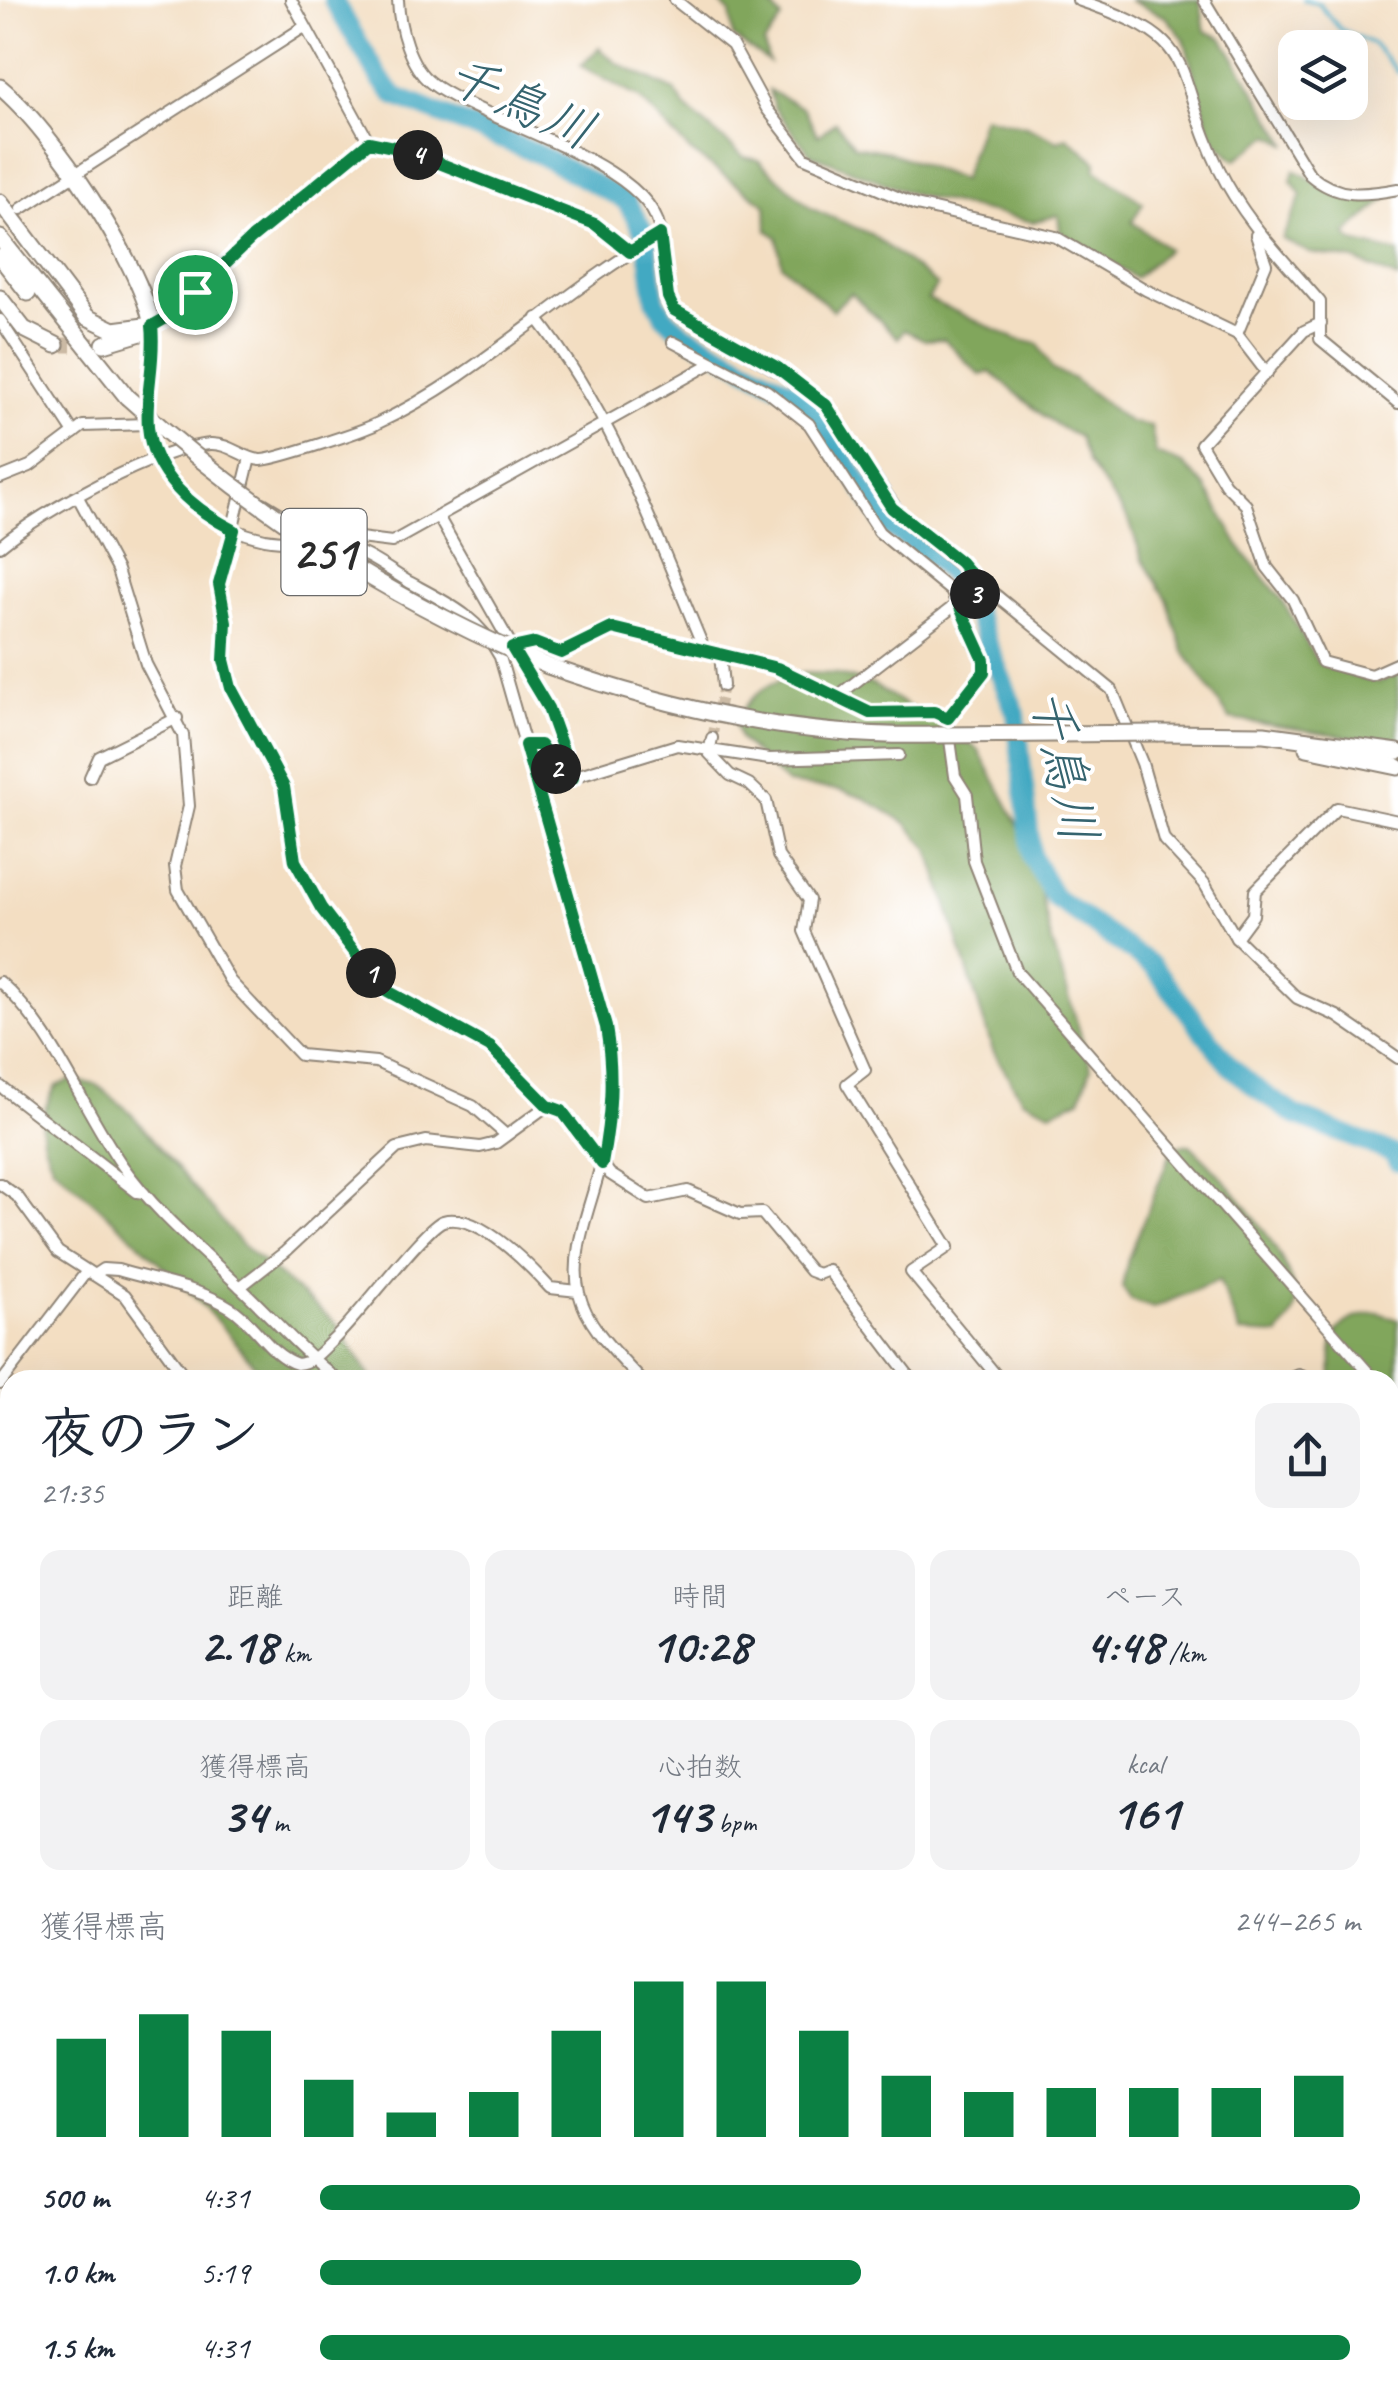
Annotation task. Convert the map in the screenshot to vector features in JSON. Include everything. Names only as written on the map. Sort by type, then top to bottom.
[{"type":"highway","points":[[0,88],[42,128],[138,281],[152,326]]},
{"type":"highway","points":[[0,202],[87,318],[114,330],[152,326]]},
{"type":"highway","name":"251","points":[[0,238],[61,333]]},
{"type":"highway","name":"251","points":[[0,257],[61,333],[127,397],[232,488],[293,532],[418,608],[548,666],[718,716],[826,732],[938,736],[1209,734]]},
{"type":"highway","points":[[0,298],[24,329],[61,333]]},
{"type":"highway","points":[[104,344],[135,337],[152,326]]},
{"type":"highway","points":[[1209,734],[1313,738],[1398,752]]},
{"type":"highway","points":[[1209,734],[1323,750],[1398,767]]},
{"type":"street","points":[[291,0],[369,142],[403,149],[595,224],[634,250]]},
{"type":"street","points":[[398,0],[405,40],[430,83],[540,135],[628,185],[656,214],[668,297],[674,310],[778,368],[826,405],[892,508],[960,562],[981,590],[1112,690],[1142,763],[1164,840],[1204,883],[1236,938],[1297,998],[1337,1016],[1398,1058]]},
{"type":"street","points":[[675,0],[732,46],[767,109],[806,158],[916,205],[1056,237],[1146,290],[1237,334],[1266,373]]},
{"type":"street","points":[[1078,0],[1142,23],[1177,54],[1219,170],[1257,229],[1320,302],[1324,345],[1396,397]]},
{"type":"street","points":[[1204,0],[1310,175],[1329,189],[1347,194],[1398,188]]},
{"type":"street","points":[[22,209],[304,27]]},
{"type":"street","points":[[369,142],[252,238],[171,315],[152,326],[155,369],[148,424],[158,459],[189,501],[234,530],[357,552],[458,607],[488,634],[500,658],[606,1027],[612,1067],[612,1113],[578,1250],[578,1291],[592,1323],[632,1370]]},
{"type":"street","points":[[1237,334],[1266,264],[1257,229]]},
{"type":"street","points":[[0,546],[33,519],[158,459],[216,444],[250,458],[284,456],[373,426],[475,363],[596,271],[658,236]]},
{"type":"street","points":[[537,318],[569,359],[606,423],[705,651]]},
{"type":"street","points":[[0,320],[74,433]]},
{"type":"street","points":[[1321,323],[1304,331],[1201,444],[1225,484],[1246,504],[1267,567],[1293,600],[1322,662],[1371,676],[1398,663]]},
{"type":"street","points":[[672,342],[768,391],[809,424],[879,532],[940,580],[960,602],[985,667],[982,678],[948,718],[956,776],[967,795],[974,861],[1017,972],[1366,1370]]},
{"type":"street","points":[[242,502],[272,505],[312,532],[344,533],[381,542],[400,540],[712,363]]},
{"type":"street","points":[[0,478],[30,466],[83,426],[148,424]]},
{"type":"street","points":[[250,458],[219,584],[226,622],[224,660],[231,688],[284,787],[295,861],[321,908],[382,988],[490,1047],[548,1106],[568,1117],[602,1164],[622,1184],[649,1199],[688,1190],[740,1214],[762,1212],[810,1271],[818,1274],[828,1270],[904,1370]]},
{"type":"street","points":[[78,497],[117,570],[146,664],[176,718],[185,746],[189,806],[174,876],[201,935],[230,981],[300,1055],[376,1062],[473,1106],[506,1135]]},
{"type":"street","points":[[439,518],[548,708],[573,778]]},
{"type":"street","points":[[835,698],[981,590]]},
{"type":"street","points":[[512,648],[535,643],[561,653],[612,628],[777,668],[870,713],[934,712],[948,718]]},
{"type":"street","points":[[720,654],[724,686]]},
{"type":"street","points":[[90,777],[99,757],[176,718]]},
{"type":"street","points":[[712,738],[710,752],[730,776],[750,784],[766,800],[778,856],[810,900],[804,931],[864,1067],[863,1074],[847,1084],[948,1247],[911,1272],[992,1370]]},
{"type":"street","points":[[525,745],[540,745],[560,777],[573,778],[677,745],[769,759],[899,755]]},
{"type":"street","points":[[1236,938],[1253,916],[1255,891],[1337,808],[1398,822]]},
{"type":"street","points":[[0,982],[33,1018],[86,1110],[145,1192],[183,1236],[325,1370]]},
{"type":"street","points":[[0,1086],[123,1182],[145,1192]]},
{"type":"street","points":[[240,1286],[285,1252],[397,1148],[426,1141],[480,1147],[506,1135],[548,1106]]},
{"type":"street","points":[[0,1184],[17,1196],[58,1252],[125,1295],[180,1370]]},
{"type":"street","points":[[10,1370],[91,1273],[103,1269],[208,1297],[243,1316],[288,1361],[304,1364],[353,1322],[425,1233],[442,1222],[460,1221],[508,1246],[550,1288],[578,1291]]},
{"type":"green space","points":[[716,0],[767,0],[782,19],[764,44],[769,62],[733,37],[730,13]]},
{"type":"green space","points":[[1129,0],[1200,0],[1205,31],[1222,38],[1288,145],[1271,135],[1235,160],[1212,138],[1184,39],[1166,17]]},
{"type":"green space","points":[[599,48],[618,64],[675,91],[686,108],[744,157],[758,160],[812,209],[871,234],[937,285],[928,299],[1016,339],[1038,344],[1053,370],[1072,378],[1129,422],[1151,426],[1156,454],[1183,464],[1206,487],[1241,549],[1280,597],[1318,663],[1378,683],[1398,673],[1398,744],[1230,719],[1184,652],[1167,599],[1142,559],[1129,520],[1088,463],[1079,437],[1043,416],[990,372],[980,375],[944,339],[925,340],[904,330],[898,338],[851,293],[833,310],[782,265],[777,237],[767,230],[766,205],[690,151],[639,98],[581,66]]},
{"type":"green space","points":[[769,90],[804,109],[818,136],[835,122],[855,146],[889,152],[962,180],[983,116],[1026,126],[1058,141],[1067,137],[1097,162],[1095,169],[1143,203],[1132,222],[1168,249],[1135,278],[1060,232],[1058,215],[1033,222],[915,195],[810,154],[774,108]]},
{"type":"green space","points":[[1294,170],[1351,197],[1394,192],[1346,234],[1353,242],[1398,253],[1398,279],[1354,260],[1310,253],[1282,239],[1302,195],[1291,181]]},
{"type":"green space","points":[[804,673],[836,674],[873,685],[978,749],[1033,853],[1050,935],[1091,1068],[1080,1099],[1051,1112],[1022,1099],[993,1051],[929,849],[906,823],[864,798],[840,790],[787,784],[740,739],[735,723],[755,695],[772,684]]},
{"type":"green space","points":[[70,1080],[97,1085],[130,1112],[241,1244],[336,1323],[366,1370],[258,1370],[192,1294],[53,1166],[42,1126],[56,1086]]},
{"type":"green space","points":[[1180,1145],[1190,1145],[1221,1177],[1257,1220],[1285,1267],[1295,1308],[1279,1335],[1240,1333],[1219,1280],[1153,1308],[1131,1300],[1122,1287],[1128,1259],[1170,1155]]},
{"type":"green space","points":[[1379,1313],[1398,1320],[1398,1370],[1331,1370],[1337,1333],[1343,1325]]},
{"type":"waterway","name":"千鳥川","points":[[333,0],[381,80],[395,96],[538,154],[626,201],[646,236],[655,299],[664,316],[683,333],[796,394],[814,410],[885,523],[937,561],[966,590],[1016,714],[1032,857],[1055,898],[1153,966],[1229,1065],[1257,1089],[1295,1115],[1392,1153],[1398,1162]]},
{"type":"waterway","points":[[1304,0],[1319,4],[1340,29],[1373,44],[1398,72]]},
{"type":"waterway","name":"千鳥川","points":[[1392,1153],[1398,1154]]},
{"type":"tunnel","points":[[56,345],[95,345]]},
{"type":"tunnel","points":[[712,738],[723,686]]},
{"type":"route","points":[[369,142],[403,149],[595,224],[630,252],[660,234],[668,297],[674,310],[778,368],[826,405],[892,508],[960,562],[983,589],[958,603],[984,660],[984,672],[948,718],[934,712],[870,713],[777,668],[612,628],[561,653],[535,643],[512,648],[531,686],[548,708],[564,743],[573,778],[560,777],[540,745],[525,745],[606,1027],[612,1067],[612,1113],[602,1164],[568,1117],[548,1106],[490,1047],[442,1025],[398,994],[382,988],[321,908],[295,861],[284,787],[231,688],[224,660],[226,622],[219,584],[234,530],[189,501],[172,482],[151,443],[148,424],[155,369],[152,326],[171,315],[195,292],[252,238],[369,142]]}]
